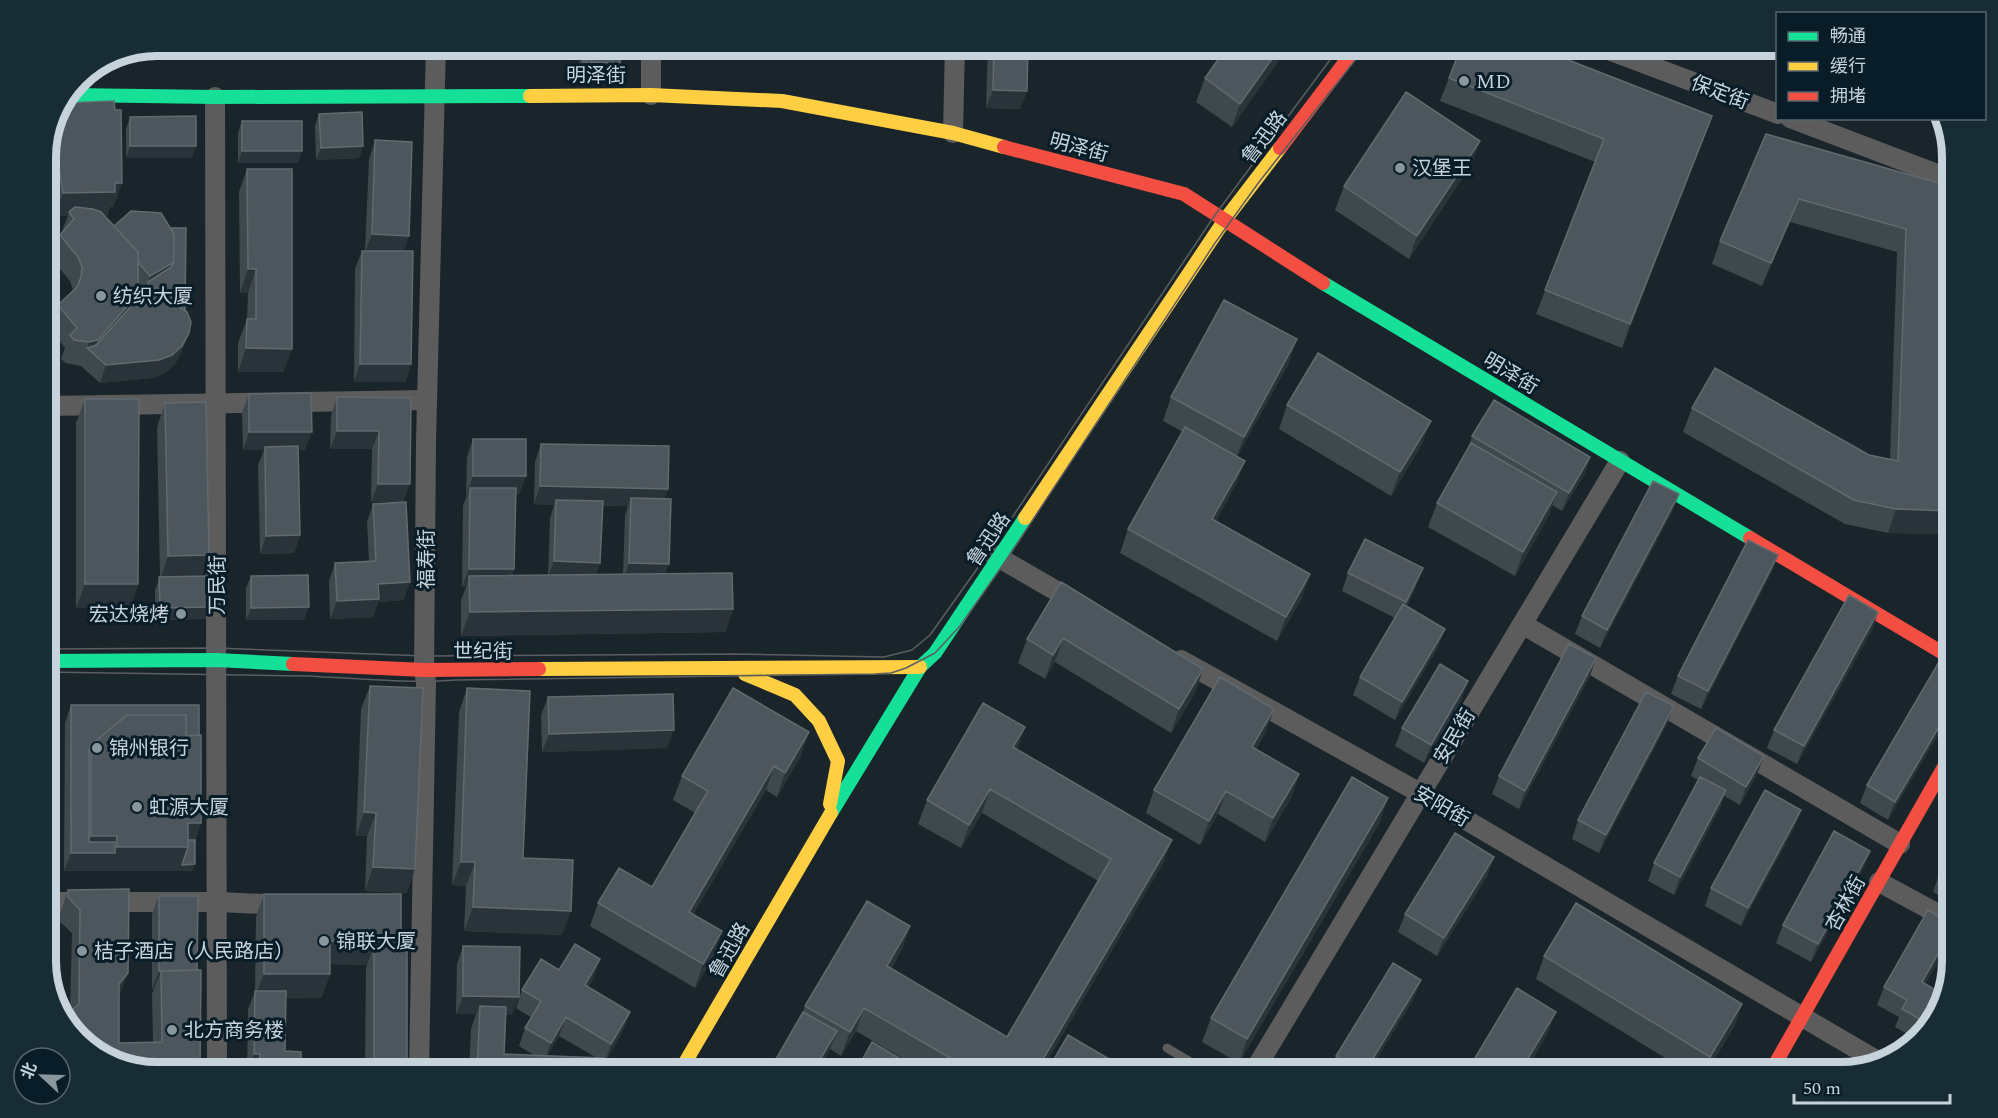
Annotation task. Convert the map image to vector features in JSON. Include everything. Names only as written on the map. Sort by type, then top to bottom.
[{"type":"street","name":"福寿街","points":[[419,1062],[426,682],[424,670],[427,400],[436,56]]},
{"type":"street","points":[[651,56],[651,95]]},
{"type":"street","points":[[953,134],[955,56]]},
{"type":"street","name":"鲁迅路","points":[[685,1062],[920,668],[935,653],[994,555],[1224,221],[1350,56]]},
{"type":"street","name":"保定街","points":[[1624,56],[1776,113]]},
{"type":"street","name":"明泽街","points":[[76,95],[215,97],[651,95],[783,101],[953,134],[1184,194],[1339,293],[1942,652]]},
{"type":"street","name":"万民街","points":[[215,97],[217,1062]]},
{"type":"street","points":[[1795,120],[1942,176]]},
{"type":"street","points":[[56,406],[427,400]]},
{"type":"street","name":"安民街","points":[[1260,1062],[1620,461]]},
{"type":"street","points":[[994,555],[1099,614]]},
{"type":"street","points":[[1522,624],[1900,844]]},
{"type":"street","name":"安阳街","points":[[1161,649],[1420,793],[1872,1058]]},
{"type":"street","name":"世纪街","points":[[56,661],[217,660],[424,670],[920,668]]},
{"type":"street","points":[[736,670],[795,695],[819,721],[838,761],[828,820]]},
{"type":"street","name":"杏林街","points":[[1776,1062],[1942,770]]},
{"type":"street","points":[[1879,882],[1942,916]]},
{"type":"street","points":[[56,902],[218,902],[308,906]]},
{"type":"street","points":[[399,909],[422,910]]},
{"type":"lane","points":[[1167,1048],[1191,1062]]},
{"type":"building","points":[[583,56],[620,56],[620,63],[583,62]]},
{"type":"building","points":[[994,56],[1028,56],[1027,91],[993,90]]},
{"type":"building","points":[[1220,56],[1274,56],[1240,104],[1205,78]]},
{"type":"building","points":[[1458,56],[1558,56],[1712,116],[1630,324],[1545,290],[1604,139],[1449,78]]},
{"type":"building","points":[[1406,92],[1480,141],[1417,236],[1344,186]]},
{"type":"building","points":[[114,101],[115,110],[121,110],[122,183],[115,183],[115,192],[63,193],[56,144],[63,118],[71,103]]},
{"type":"building","points":[[362,112],[363,146],[321,148],[319,114]]},
{"type":"building","points":[[196,116],[196,146],[130,146],[130,117]]},
{"type":"building","points":[[242,121],[302,121],[302,151],[242,151]]},
{"type":"building","points":[[1766,134],[1942,184],[1942,511],[1896,509],[1854,500],[1692,408],[1715,368],[1869,455],[1898,461],[1906,229],[1799,199],[1771,263],[1720,241]]},
{"type":"building","points":[[375,140],[412,142],[409,236],[372,234]]},
{"type":"building","points":[[247,169],[292,169],[292,349],[246,348],[247,319],[256,319],[256,269],[248,269]]},
{"type":"building","name":"纺织大厦","points":[[75,207],[101,212],[138,252],[138,294],[98,340],[89,342],[74,340],[70,335],[77,328],[58,305],[77,287],[81,277],[82,267],[78,257],[60,235],[74,219],[69,212]]},
{"type":"building","points":[[131,211],[161,213],[174,234],[174,262],[150,276],[138,262],[138,252],[114,226]]},
{"type":"building","points":[[171,228],[186,228],[185,311],[150,285],[148,287],[148,282],[171,267],[174,262],[174,234]]},
{"type":"building","points":[[362,251],[413,251],[411,364],[360,364]]},
{"type":"building","points":[[150,285],[187,312],[191,322],[189,333],[182,346],[172,355],[159,360],[106,365],[87,348],[96,345]]},
{"type":"building","points":[[1224,300],[1297,339],[1244,437],[1171,397]]},
{"type":"building","points":[[1318,353],[1431,421],[1400,472],[1287,405]]},
{"type":"building","points":[[311,393],[312,432],[249,432],[249,394]]},
{"type":"building","points":[[337,397],[411,398],[410,484],[378,484],[379,431],[337,431]]},
{"type":"building","points":[[85,399],[139,399],[138,584],[85,584]]},
{"type":"building","points":[[1494,400],[1590,457],[1569,493],[1472,436]]},
{"type":"building","points":[[206,402],[209,555],[168,556],[165,403]]},
{"type":"building","points":[[1185,427],[1245,461],[1212,519],[1310,574],[1286,617],[1128,529]]},
{"type":"building","points":[[473,439],[526,439],[526,476],[473,476]]},
{"type":"building","points":[[1471,443],[1557,492],[1523,552],[1437,503]]},
{"type":"building","points":[[541,444],[669,446],[668,489],[540,486]]},
{"type":"building","points":[[298,446],[300,535],[266,536],[265,447]]},
{"type":"building","points":[[1653,481],[1679,494],[1607,630],[1582,616]]},
{"type":"building","points":[[470,488],[516,488],[514,569],[469,569]]},
{"type":"building","points":[[631,498],[671,499],[669,564],[629,563]]},
{"type":"building","points":[[556,500],[603,501],[600,563],[554,561]]},
{"type":"building","points":[[406,502],[410,582],[378,584],[379,599],[337,601],[335,563],[376,561],[373,504]]},
{"type":"building","points":[[1365,539],[1423,568],[1406,602],[1348,573]]},
{"type":"building","points":[[1748,540],[1778,555],[1708,691],[1678,676]]},
{"type":"building","points":[[732,573],[733,609],[470,612],[469,576]]},
{"type":"building","points":[[308,575],[309,607],[251,608],[251,576]]},
{"type":"building","points":[[209,576],[209,607],[160,608],[159,577]]},
{"type":"building","points":[[1061,582],[1203,669],[1179,709],[1063,638],[1053,655],[1027,639]]},
{"type":"building","points":[[1849,595],[1878,612],[1804,746],[1774,730]]},
{"type":"building","points":[[1403,604],[1445,629],[1402,702],[1360,677]]},
{"type":"building","points":[[1569,644],[1596,658],[1525,791],[1499,776]]},
{"type":"building","points":[[1942,657],[1942,722],[1895,802],[1867,785]]},
{"type":"building","points":[[1440,664],[1468,681],[1431,745],[1402,728]]},
{"type":"building","points":[[1220,677],[1274,709],[1252,747],[1299,774],[1273,818],[1226,791],[1209,821],[1154,790]]},
{"type":"building","points":[[370,686],[423,688],[415,869],[373,867],[376,813],[364,812]]},
{"type":"building","points":[[467,688],[530,691],[523,858],[573,860],[571,911],[473,907],[475,862],[461,862]]},
{"type":"building","points":[[733,688],[809,732],[785,773],[774,766],[689,912],[722,931],[703,964],[598,903],[619,868],[652,887],[708,791],[682,776]]},
{"type":"building","points":[[1646,692],[1674,706],[1606,835],[1578,820]]},
{"type":"building","points":[[673,694],[674,730],[549,734],[548,697]]},
{"type":"building","points":[[983,703],[1025,727],[1013,747],[1172,840],[1041,1062],[957,1062],[864,1008],[850,1032],[805,1006],[867,901],[910,926],[887,966],[1007,1037],[1111,859],[990,789],[969,825],[927,800]]},
{"type":"building","points":[[71,705],[199,705],[199,735],[186,736],[186,715],[127,715],[91,745],[89,750],[89,842],[115,842],[115,853],[71,853]]},
{"type":"building","name":"虹源大厦","points":[[127,715],[186,715],[186,736],[201,735],[201,823],[188,823],[188,847],[117,847],[117,836],[91,836],[91,745]]},
{"type":"building","points":[[1716,728],[1764,756],[1746,787],[1698,758]]},
{"type":"building","points":[[1352,777],[1388,798],[1247,1039],[1211,1018]]},
{"type":"building","points":[[1700,777],[1726,790],[1680,877],[1654,863]]},
{"type":"building","points":[[1765,790],[1801,810],[1748,908],[1711,888]]},
{"type":"building","points":[[1834,831],[1870,851],[1818,944],[1783,925]]},
{"type":"building","points":[[1455,833],[1494,857],[1444,938],[1405,914]]},
{"type":"building","points":[[188,840],[195,840],[195,864],[182,865],[188,847]]},
{"type":"building","points":[[129,889],[128,973],[119,984],[119,1043],[162,1042],[161,971],[201,970],[200,1062],[143,1062],[118,1055],[90,1038],[72,1018],[72,1010],[79,1004],[80,910],[68,897],[68,890]]},
{"type":"building","points":[[264,894],[401,894],[401,941],[330,941],[330,974],[264,974]]},
{"type":"building","points":[[159,896],[198,896],[197,970],[159,971]]},
{"type":"building","points":[[1576,903],[1742,1004],[1710,1057],[1544,956]]},
{"type":"building","points":[[1928,910],[1942,918],[1942,947],[1922,982],[1938,991],[1923,1021],[1902,1009],[1907,1000],[1884,987]]},
{"type":"building","points":[[575,944],[600,959],[585,985],[630,1012],[611,1044],[566,1017],[551,1043],[525,1028],[541,1001],[522,990],[541,959],[559,970]]},
{"type":"building","points":[[374,946],[407,946],[407,1062],[374,1062]]},
{"type":"building","points":[[463,946],[520,947],[519,997],[463,996]]},
{"type":"building","points":[[1393,963],[1421,980],[1371,1062],[1346,1062],[1336,1056]]},
{"type":"building","points":[[1517,988],[1556,1012],[1526,1062],[1473,1062]]},
{"type":"building","points":[[255,991],[286,991],[285,1051],[301,1052],[301,1062],[260,1062],[260,1054],[254,1054]]},
{"type":"building","points":[[480,1006],[506,1007],[504,1054],[603,1058],[603,1062],[477,1062]]},
{"type":"building","points":[[803,1012],[837,1031],[819,1062],[774,1062]]},
{"type":"building","points":[[1068,1035],[1114,1062],[1052,1062]]},
{"type":"building","points":[[872,1042],[906,1062],[861,1062]]},
{"type":"tram line","points":[[56,649],[217,648],[425,656],[735,654],[884,657],[912,650],[930,635],[989,552],[1215,215],[1333,56]]},
{"type":"tram line","points":[[56,672],[306,676],[419,681],[875,674],[891,673],[906,668],[935,653],[960,626],[1005,562],[1215,243],[1259,182],[1358,56]]},
{"type":"traffic: fast","points":[[76,95],[530,96]]},
{"type":"traffic: fast","points":[[1323,283],[1750,538]]},
{"type":"traffic: fast","points":[[831,813],[920,667],[935,653],[1025,518]]},
{"type":"traffic: fast","points":[[56,661],[217,660],[293,664]]},
{"type":"traffic: slow","points":[[530,96],[651,95],[782,101],[953,133],[1004,147]]},
{"type":"traffic: slow","points":[[1025,518],[1224,221],[1280,148]]},
{"type":"traffic: slow","points":[[539,669],[920,667]]},
{"type":"traffic: slow","points":[[745,674],[795,695],[819,721],[838,761],[830,804]]},
{"type":"traffic: slow","points":[[685,1062],[831,813]]},
{"type":"traffic: jam","points":[[1280,148],[1350,56]]},
{"type":"traffic: jam","points":[[1004,147],[1184,194],[1323,283]]},
{"type":"traffic: jam","points":[[1750,538],[1942,652]]},
{"type":"traffic: jam","points":[[293,664],[424,670],[539,669]]},
{"type":"traffic: jam","points":[[1776,1062],[1942,770]]},
{"type":"place","name":"MD","points":[[1464,81]]},
{"type":"place","name":"汉堡王","points":[[1400,168]]},
{"type":"place","name":"纺织大厦","points":[[101,296]]},
{"type":"place","name":"宏达烧烤","points":[[181,614]]},
{"type":"place","name":"锦州银行","points":[[97,748]]},
{"type":"place","name":"虹源大厦","points":[[137,807]]},
{"type":"place","name":"锦联大厦","points":[[324,941]]},
{"type":"place","name":"桔子酒店（人民路店）","points":[[82,951]]},
{"type":"place","name":"北方商务楼","points":[[172,1030]]}]
